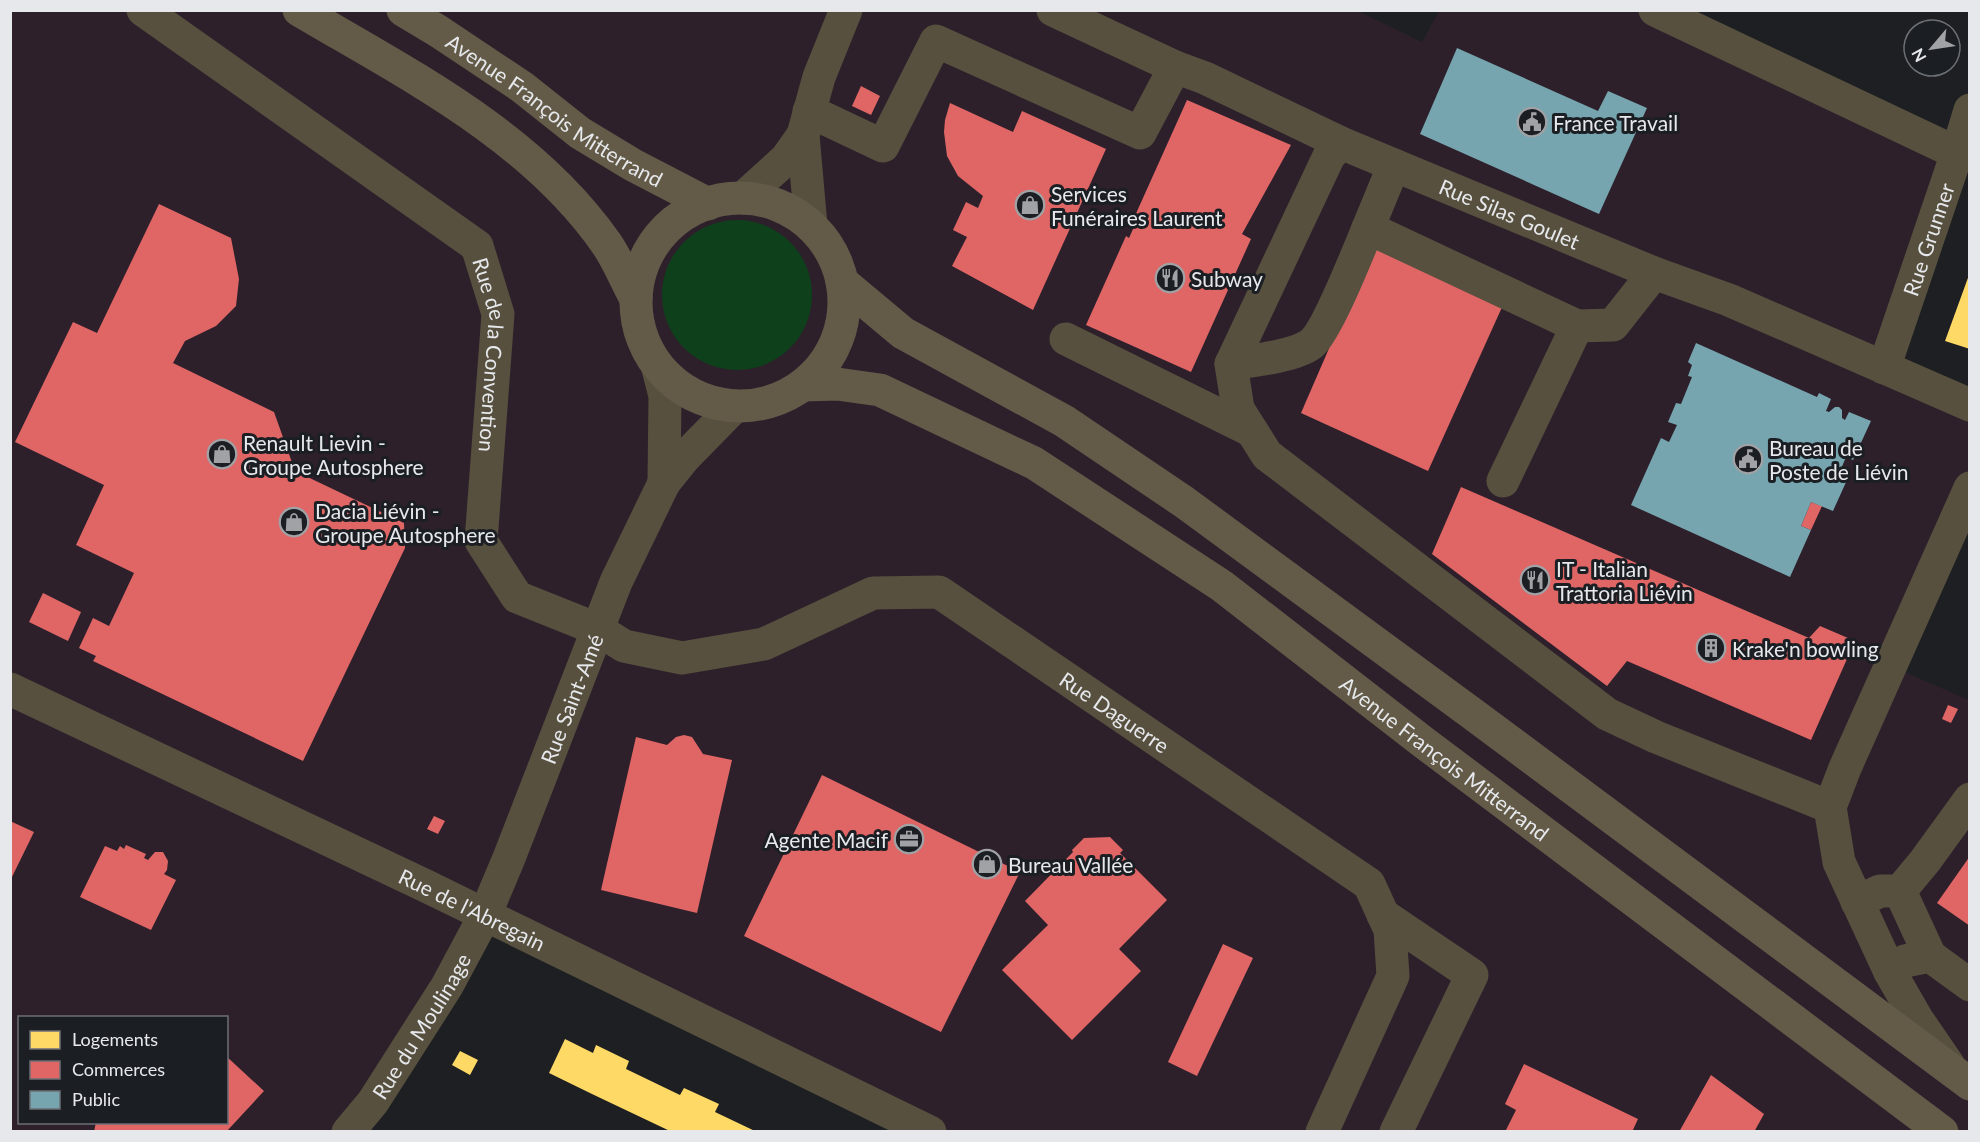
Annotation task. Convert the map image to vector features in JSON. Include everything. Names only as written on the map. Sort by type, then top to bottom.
[{"type":"main road","points":[[299,10],[423,83],[507,140],[566,192],[608,244],[636,299]]},
{"type":"main road","name":"Avenue François Mitterrand","points":[[403,10],[522,87],[580,133],[633,165],[708,204]]},
{"type":"main road","points":[[743,198],[768,202],[791,212],[811,226],[836,261],[842,282],[844,305],[841,328],[833,350],[820,369],[803,385],[782,398],[758,405],[734,407],[711,403],[691,394],[672,381],[657,365],[645,345],[638,322],[636,299],[643,265],[662,234],[679,218],[708,204],[743,198]]},
{"type":"main road","points":[[842,282],[903,333],[1064,421],[1184,502],[1962,1079]]},
{"type":"main road","name":"Avenue François Mitterrand","points":[[803,385],[837,384],[880,390],[1034,463],[1222,586],[1423,742],[1942,1131]]},
{"type":"street","name":"Rue de la Convention","points":[[143,10],[477,246],[498,314],[481,541],[517,597],[597,629]]},
{"type":"street","points":[[743,198],[786,159],[806,123],[819,77],[846,10]]},
{"type":"street","name":"Rue Silas Goulet","points":[[1053,10],[1175,67],[1205,78],[1341,143],[1654,273],[1729,300],[1970,405]]},
{"type":"street","points":[[1655,10],[1958,153]]},
{"type":"street","points":[[806,123],[883,146],[936,41],[1140,133],[1175,67]]},
{"type":"street","name":"Rue Grunner","points":[[1884,368],[1958,153],[1970,110]]},
{"type":"street","points":[[806,123],[811,226]]},
{"type":"street","points":[[1341,143],[1329,156],[1231,364],[1238,409],[1267,455],[1607,714],[1656,737],[1830,807]]},
{"type":"street","points":[[1231,364],[1288,354],[1312,344],[1323,327],[1394,165]]},
{"type":"street","points":[[1368,228],[1577,326],[1613,325],[1654,273]]},
{"type":"street","points":[[1503,481],[1577,326]]},
{"type":"street","points":[[1066,339],[1252,431]]},
{"type":"street","points":[[657,365],[665,396],[664,483]]},
{"type":"street","points":[[664,483],[685,457],[734,407]]},
{"type":"street","name":"Rue Saint-Amé","points":[[485,915],[616,582],[664,483]]},
{"type":"street","points":[[1962,1079],[1917,1019],[1890,972],[1839,862],[1830,807],[1970,488]]},
{"type":"street","name":"Rue Daguerre","points":[[597,629],[624,646],[682,658],[764,644],[873,593],[939,592],[1369,884],[1390,930],[1393,976],[1322,1131]]},
{"type":"street","name":"Rue de l'Abregain","points":[[10,689],[485,915],[930,1131]]},
{"type":"street","points":[[1900,891],[1970,799]]},
{"type":"street","points":[[1857,902],[1880,891],[1900,891]]},
{"type":"street","points":[[1900,891],[1930,956],[1970,985]]},
{"type":"street","name":"Rue du Moulinage","points":[[348,1131],[373,1102],[447,986],[485,915]]},
{"type":"street","points":[[1383,915],[1472,975],[1396,1131]]},
{"type":"street","points":[[1890,972],[1905,961],[1930,956]]},
{"type":"shaded area","points":[[1356,10],[1422,42],[1439,11],[1655,11],[1957,153],[1884,368],[1969,405],[1969,488],[1891,666],[1969,700],[1969,1131],[930,1131],[485,915],[348,1131],[11,1131],[10,11]]},
{"type":"green space","points":[[737,220],[766,226],[790,242],[806,266],[812,295],[806,324],[790,348],[766,364],[737,370],[708,364],[684,348],[668,324],[662,295],[668,266],[684,242],[708,226]]},
{"type":"building: Logements","points":[[1970,275],[1970,349],[1945,341]]},
{"type":"building: Logements","points":[[565,1039],[593,1053],[596,1045],[629,1061],[626,1069],[680,1095],[684,1088],[719,1104],[715,1112],[757,1132],[672,1132],[592,1094],[549,1073]]},
{"type":"building: Logements","points":[[460,1051],[478,1060],[470,1075],[452,1065]]},
{"type":"building: Commerces","points":[[861,86],[880,96],[871,115],[852,106]]},
{"type":"building: Commerces","name":"Subway","points":[[1187,100],[1291,145],[1242,234],[1251,239],[1191,372],[1086,325],[1126,236],[1129,238],[1138,218],[1134,218]]},
{"type":"building: Commerces","name":"Services Funéraires Laurent","points":[[950,103],[1013,132],[1022,111],[1106,149],[1033,310],[952,266],[967,237],[953,230],[966,202],[978,208],[983,196],[958,176],[947,156],[944,132]]},
{"type":"building: Commerces","points":[[159,204],[231,238],[239,279],[236,306],[216,326],[185,341],[173,363],[274,412],[295,471],[404,523],[405,548],[303,761],[93,661],[96,656],[79,648],[93,618],[109,626],[134,573],[76,545],[104,485],[15,442],[73,322],[97,333]]},
{"type":"building: Commerces","points":[[1373,247],[1503,305],[1428,471],[1301,413]]},
{"type":"building: Commerces","name":"Krake'n bowling","points":[[1461,487],[1809,638],[1820,626],[1855,641],[1811,740],[1627,661],[1607,686],[1432,554]]},
{"type":"building: Commerces","points":[[1811,502],[1822,506],[1811,530],[1801,526]]},
{"type":"building: Commerces","points":[[43,593],[81,612],[68,641],[29,622]]},
{"type":"building: Commerces","points":[[1948,705],[1958,709],[1951,723],[1942,719]]},
{"type":"building: Commerces","points":[[684,735],[692,737],[703,754],[732,760],[697,913],[601,890],[636,737],[667,745],[676,737]]},
{"type":"building: Commerces","points":[[822,775],[1020,872],[941,1032],[744,936]]},
{"type":"building: Commerces","points":[[434,816],[445,821],[438,834],[427,829]]},
{"type":"building: Commerces","points":[[10,821],[34,832],[10,881]]},
{"type":"building: Commerces","points":[[1110,837],[1123,850],[1120,853],[1167,900],[1119,949],[1141,971],[1072,1040],[1002,970],[1048,925],[1025,901],[1084,838]]},
{"type":"building: Commerces","points":[[126,845],[146,854],[144,858],[148,860],[155,852],[163,852],[168,861],[164,874],[176,880],[151,930],[80,897],[105,846],[117,851],[120,846],[124,849]]},
{"type":"building: Commerces","points":[[1970,856],[1970,926],[1937,903]]},
{"type":"building: Commerces","points":[[1223,944],[1253,958],[1197,1076],[1168,1062]]},
{"type":"building: Commerces","points":[[228,1058],[264,1091],[226,1132],[94,1132],[96,1124],[228,1124]]},
{"type":"building: Commerces","points":[[1524,1064],[1638,1119],[1632,1132],[1505,1132],[1516,1110],[1505,1104]]},
{"type":"building: Commerces","points":[[1711,1075],[1764,1114],[1754,1132],[1679,1132]]},
{"type":"building: Public","name":"France Travail","points":[[1457,48],[1598,111],[1608,91],[1647,108],[1599,214],[1420,134]]},
{"type":"building: Public","name":"Bureau de Poste de Liévin","points":[[1696,343],[1817,397],[1819,393],[1831,399],[1826,411],[1829,412],[1839,407],[1842,410],[1842,418],[1845,420],[1849,412],[1871,421],[1853,460],[1846,457],[1838,476],[1847,480],[1833,511],[1811,502],[1801,526],[1811,530],[1790,577],[1631,505],[1661,438],[1669,442],[1677,425],[1668,422],[1676,403],[1681,404],[1692,377],[1688,376],[1692,365],[1688,362]]},
{"type":"place","name":"France Travail","points":[[1532,122]]},
{"type":"place","name":"Services Funéraires Laurent","points":[[1030,205]]},
{"type":"place","name":"Subway","points":[[1170,278]]},
{"type":"place","name":"Renault Lievin - Groupe Autosphere","points":[[222,454]]},
{"type":"place","name":"Bureau de Poste de Liévin","points":[[1748,459]]},
{"type":"place","name":"Dacia Liévin - Groupe Autosphere","points":[[294,522]]},
{"type":"place","name":"IT - Italian Trattoria Liévin","points":[[1535,580]]},
{"type":"place","name":"Krake'n bowling","points":[[1711,648]]},
{"type":"place","name":"Agente Macif","points":[[909,839]]},
{"type":"place","name":"Bureau Vallée","points":[[987,864]]}]
